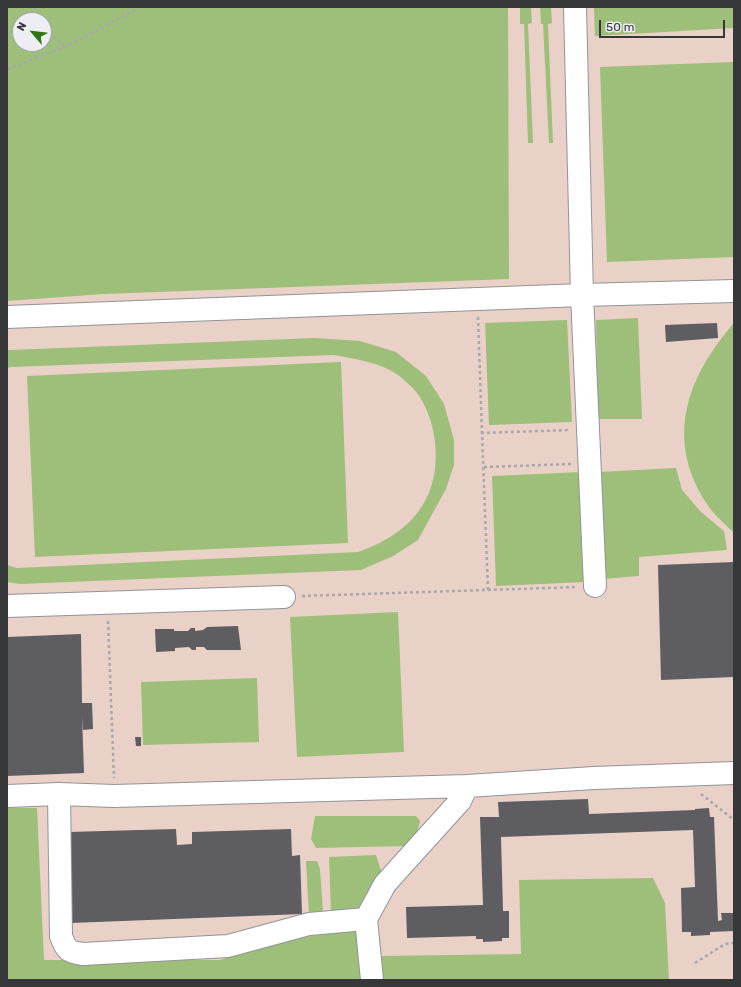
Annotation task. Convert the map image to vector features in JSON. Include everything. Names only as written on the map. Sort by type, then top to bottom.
[{"type":"street","points":[[574,7],[582,295],[595,586]]},
{"type":"street","points":[[7,317],[582,295],[734,291]]},
{"type":"street","points":[[7,606],[108,604],[284,597]]},
{"type":"street","points":[[7,796],[59,794],[114,796],[467,786],[594,778],[734,773]]},
{"type":"street","points":[[372,980],[366,919],[385,884],[460,801],[467,786]]},
{"type":"street","points":[[59,794],[61,936],[66,948],[73,953],[83,954],[228,946],[309,924],[366,919]]},
{"type":"path","points":[[7,69],[65,47],[140,7]]},
{"type":"path","points":[[52,35],[65,47]]},
{"type":"path","points":[[477,299],[488,590]]},
{"type":"path","points":[[482,433],[588,430]]},
{"type":"path","points":[[484,467],[590,464]]},
{"type":"path","points":[[284,597],[595,586]]},
{"type":"path","points":[[108,604],[114,796]]},
{"type":"path","points":[[706,790],[698,791],[734,820]]},
{"type":"path","points":[[695,962],[725,944],[734,943]]},
{"type":"shaded area","points":[[167,7],[734,7],[734,980],[7,980],[7,90]]},
{"type":"green space","points":[[7,7],[508,7],[509,279],[104,294],[7,301]]},
{"type":"green space","points":[[520,7],[531,7],[532,23],[528,24],[533,143],[528,143],[524,24],[520,24]]},
{"type":"green space","points":[[540,7],[551,7],[552,23],[548,24],[553,143],[549,143],[543,24],[541,24]]},
{"type":"green space","points":[[594,7],[734,7],[734,28],[595,36]]},
{"type":"green space","points":[[734,62],[734,257],[607,262],[600,67]]},
{"type":"green space","points":[[638,318],[642,419],[598,419],[596,320]]},
{"type":"green space","points":[[567,320],[572,422],[489,425],[485,323]]},
{"type":"green space","points":[[734,323],[734,533],[716,516],[707,504],[694,480],[686,456],[684,432],[687,409],[693,387],[704,365]]},
{"type":"green space","points":[[315,338],[360,341],[396,352],[426,376],[444,404],[454,440],[454,465],[446,489],[418,540],[393,556],[361,570],[20,584],[7,582],[7,565],[17,568],[358,552],[383,541],[406,526],[418,512],[432,485],[436,455],[435,439],[427,410],[418,394],[398,375],[383,367],[334,355],[7,368],[7,350]]},
{"type":"green space","points":[[341,362],[348,543],[35,557],[27,376]]},
{"type":"green space","points":[[676,468],[682,490],[701,512],[724,531],[727,550],[639,557],[639,576],[602,579],[599,472]]},
{"type":"green space","points":[[582,472],[586,582],[496,586],[492,476]]},
{"type":"green space","points":[[398,612],[404,752],[297,757],[290,617]]},
{"type":"green space","points":[[257,678],[259,742],[143,745],[141,682]]},
{"type":"green space","points":[[7,808],[37,808],[44,960],[220,960],[280,940],[357,930],[367,980],[7,980]]},
{"type":"green space","points":[[315,816],[416,816],[420,821],[417,834],[406,846],[316,848],[311,839]]},
{"type":"green space","points":[[376,855],[382,874],[366,907],[331,911],[329,857]]},
{"type":"green space","points":[[306,861],[317,861],[320,869],[323,912],[309,914]]},
{"type":"green space","points":[[653,878],[665,903],[669,980],[382,980],[381,956],[521,954],[519,880]]},
{"type":"building","points":[[717,323],[718,338],[666,342],[665,325]]},
{"type":"building","points":[[734,562],[734,677],[661,680],[658,565]]},
{"type":"building","points":[[238,626],[241,650],[207,650],[204,647],[196,647],[196,650],[192,650],[189,647],[175,648],[175,651],[156,652],[155,629],[188,631],[191,628],[195,628],[195,631],[203,630],[207,627]]},
{"type":"building","points":[[81,634],[82,703],[92,703],[93,729],[83,730],[82,715],[84,773],[7,776],[7,637]]},
{"type":"building","points":[[135,737],[141,737],[141,746],[136,746]]},
{"type":"building","points":[[588,799],[589,814],[695,810],[709,808],[710,817],[714,817],[718,921],[722,920],[721,913],[734,913],[734,931],[710,932],[710,935],[691,936],[691,932],[682,932],[681,888],[695,887],[693,830],[501,837],[503,911],[509,911],[509,938],[502,938],[502,941],[483,942],[483,939],[476,939],[476,936],[407,938],[406,907],[483,905],[480,817],[499,817],[498,802]]},
{"type":"building","points":[[176,829],[177,845],[192,844],[192,832],[291,829],[292,856],[300,855],[302,914],[71,923],[68,832]]}]
